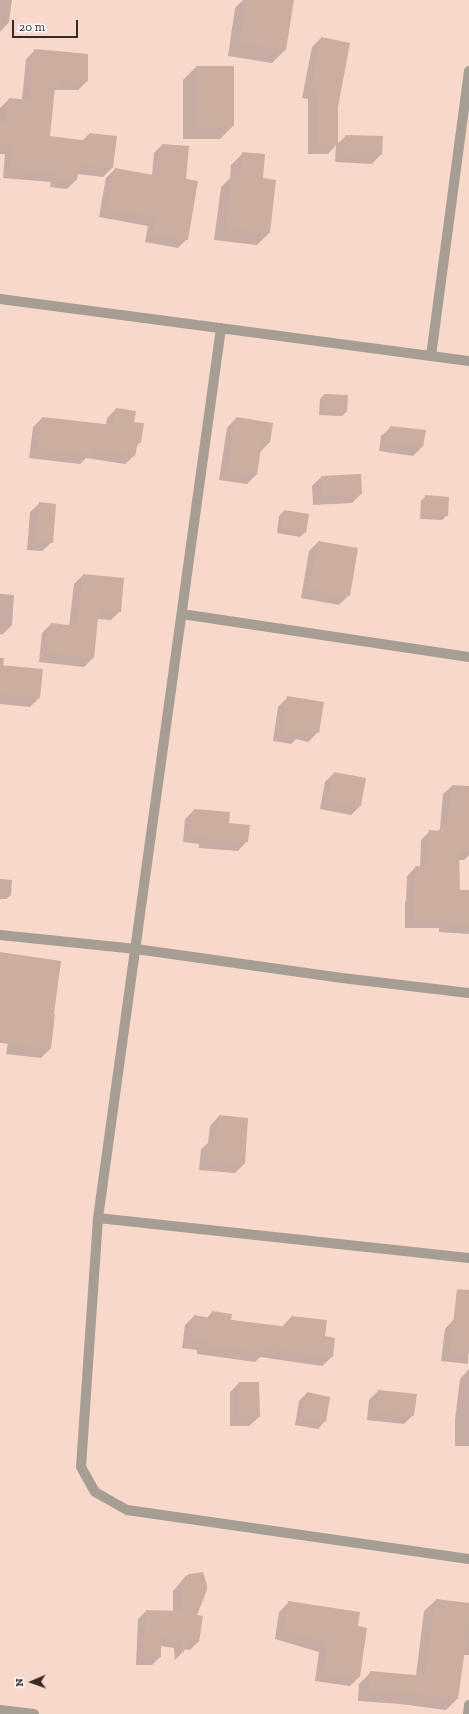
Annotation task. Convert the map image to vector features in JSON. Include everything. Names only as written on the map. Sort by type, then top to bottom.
[{"type":"street","points":[[431,356],[469,71]]},
{"type":"street","points":[[0,299],[469,361]]},
{"type":"street","points":[[221,328],[98,1218],[81,1467],[95,1492],[127,1510],[469,1559]]},
{"type":"street","points":[[182,614],[469,657]]},
{"type":"street","points":[[0,935],[136,949],[342,978],[469,993]]},
{"type":"street","points":[[98,1218],[469,1258]]},
{"type":"street","points":[[468,1714],[469,1705]]},
{"type":"street","points":[[0,1710],[34,1714]]},
{"type":"building","points":[[247,0],[294,0],[286,50],[240,43]]},
{"type":"building","points":[[321,37],[350,43],[338,107],[338,145],[317,145],[317,90],[311,89]]},
{"type":"building","points":[[34,49],[88,54],[88,81],[59,82],[58,88],[55,87],[50,136],[88,141],[89,133],[117,136],[113,168],[79,165],[77,180],[59,178],[59,173],[11,169],[13,146],[0,144],[0,122],[6,123],[9,98],[30,100]]},
{"type":"building","points":[[196,66],[234,66],[234,126],[196,126]]},
{"type":"building","points":[[345,135],[383,136],[382,155],[344,153]]},
{"type":"building","points":[[162,144],[189,146],[186,179],[198,181],[188,240],[153,234],[156,217],[107,209],[115,168],[159,176]]},
{"type":"building","points":[[242,152],[265,154],[263,178],[276,180],[270,233],[226,228],[232,174],[241,175]]},
{"type":"building","points":[[324,394],[348,395],[347,412],[323,411]]},
{"type":"building","points":[[116,408],[136,411],[134,422],[144,423],[141,443],[138,442],[135,456],[91,449],[90,455],[38,449],[42,417],[113,425]]},
{"type":"building","points":[[236,417],[273,423],[270,443],[262,442],[257,475],[228,471]]},
{"type":"building","points":[[390,426],[426,430],[423,447],[388,442]]},
{"type":"building","points":[[361,474],[362,494],[322,496],[321,476]]},
{"type":"building","points":[[425,495],[449,497],[448,516],[424,514]]},
{"type":"building","points":[[39,502],[56,504],[53,543],[36,541]]},
{"type":"building","points":[[284,510],[309,514],[306,533],[281,528]]},
{"type":"building","points":[[318,541],[358,548],[350,596],[309,589]]},
{"type":"building","points":[[83,574],[124,578],[121,612],[99,609],[94,658],[47,653],[51,623],[77,626]]},
{"type":"building","points":[[0,665],[43,669],[40,698],[0,694]]},
{"type":"building","points":[[287,696],[324,702],[319,733],[302,730],[301,735],[282,732]]},
{"type":"building","points":[[334,772],[366,778],[361,806],[328,800]]},
{"type":"building","points":[[452,785],[469,786],[469,852],[459,852],[460,890],[469,890],[469,925],[447,923],[447,920],[413,920],[415,866],[428,867],[429,830],[443,831],[443,824],[448,824]]},
{"type":"building","points":[[194,809],[230,812],[229,823],[250,825],[248,842],[207,839],[208,835],[192,833]]},
{"type":"building","points":[[0,952],[61,961],[51,1049],[0,1043]]},
{"type":"building","points":[[219,1115],[248,1118],[245,1164],[208,1161],[210,1139],[216,1142]]},
{"type":"building","points":[[457,1289],[469,1290],[469,1354],[450,1352]]},
{"type":"building","points":[[212,1311],[232,1314],[231,1320],[289,1327],[291,1316],[327,1320],[325,1336],[335,1338],[333,1357],[266,1348],[265,1353],[205,1345],[206,1341],[191,1339],[194,1315],[211,1318]]},
{"type":"building","points":[[239,1382],[259,1382],[260,1417],[239,1418]]},
{"type":"building","points":[[378,1390],[417,1394],[414,1416],[376,1411]]},
{"type":"building","points":[[307,1392],[330,1397],[326,1422],[302,1417]]},
{"type":"building","points":[[203,1572],[207,1590],[197,1615],[203,1616],[199,1642],[188,1641],[183,1654],[182,1640],[161,1638],[161,1657],[144,1657],[146,1610],[181,1611],[181,1582],[189,1574]]},
{"type":"building","points":[[436,1599],[469,1603],[469,1621],[458,1699],[412,1693],[369,1690],[370,1671],[425,1676]]},
{"type":"building","points":[[288,1601],[360,1612],[358,1626],[367,1628],[360,1677],[324,1672],[328,1643],[284,1629]]}]
